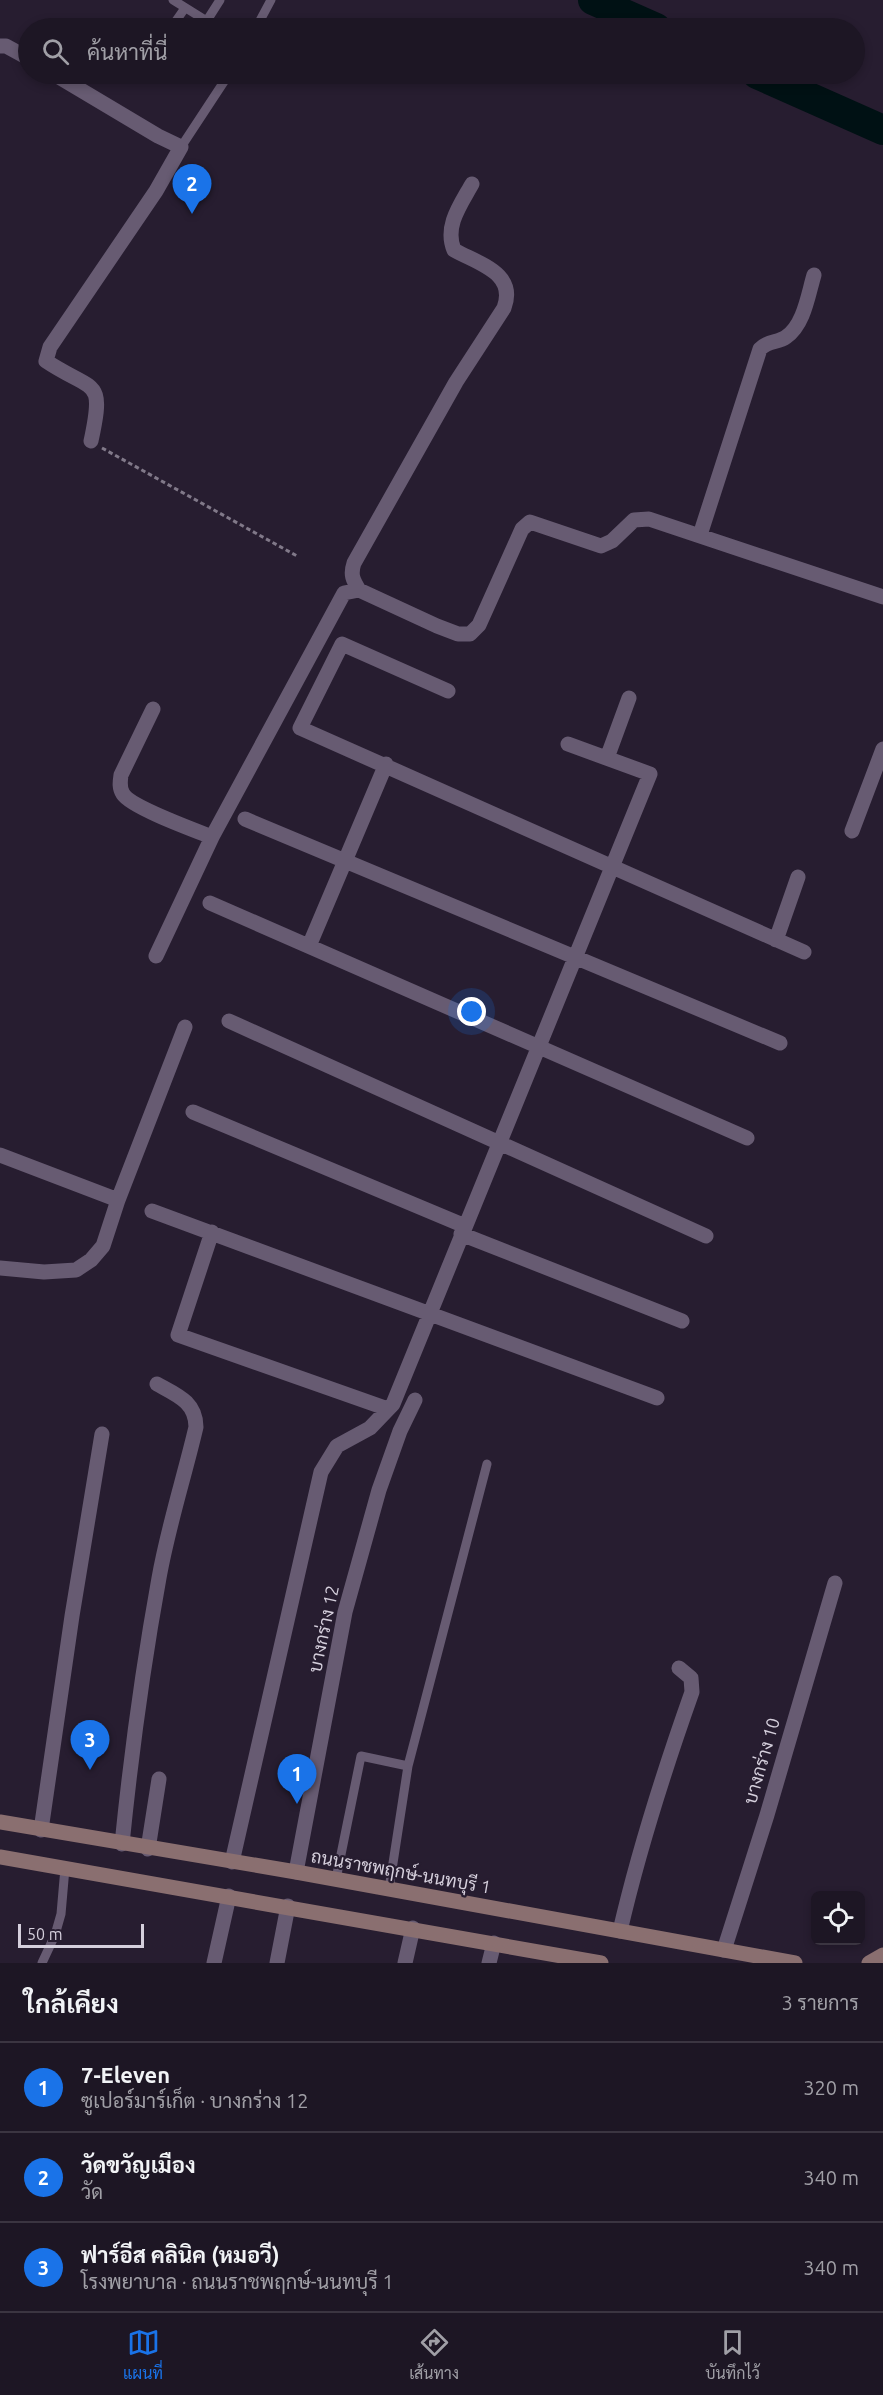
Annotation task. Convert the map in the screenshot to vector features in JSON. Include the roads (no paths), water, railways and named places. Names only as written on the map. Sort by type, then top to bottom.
[{"type":"main road","name":"ถนนราชพฤกษ์-นนทบุรี 1","points":[[0,1822],[148,1849],[296,1872],[795,1963]]},
{"type":"main road","points":[[0,1857],[413,1928],[601,1963]]},
{"type":"main road","points":[[869,1963],[883,1955]]},
{"type":"street","points":[[0,46],[6,46],[18,53]]},
{"type":"street","points":[[71,84],[158,136],[181,147],[156,191],[46,356],[46,361],[54,367],[93,387],[98,398],[98,410],[92,441]]},
{"type":"street","points":[[472,184],[452,222],[452,245],[454,250],[500,276],[507,286],[508,296],[504,308],[456,382],[354,563],[351,572],[352,579],[359,590],[437,626],[458,634],[470,634],[479,625],[522,529],[530,522],[601,546],[612,542],[634,520],[649,519],[883,597]]},
{"type":"street","points":[[700,535],[760,349],[770,342],[787,337],[800,322],[814,275]]},
{"type":"street","points":[[156,956],[212,837],[344,593],[359,590]]},
{"type":"street","points":[[448,691],[342,644],[300,728],[386,764],[804,952]]},
{"type":"street","points":[[607,758],[629,698]]},
{"type":"street","points":[[153,710],[121,775],[120,786],[123,796],[139,806],[212,837]]},
{"type":"street","points":[[232,1862],[321,1472],[337,1446],[370,1428],[393,1404],[650,774],[568,744]]},
{"type":"street","points":[[852,831],[883,748]]},
{"type":"street","points":[[309,946],[386,764]]},
{"type":"street","points":[[245,819],[780,1043]]},
{"type":"street","points":[[776,940],[798,877]]},
{"type":"street","points":[[210,903],[747,1138]]},
{"type":"street","points":[[229,1021],[706,1236]]},
{"type":"street","points":[[0,1268],[44,1272],[76,1270],[92,1260],[103,1246],[118,1200],[185,1027]]},
{"type":"street","points":[[193,1112],[463,1230],[682,1321]]},
{"type":"street","points":[[0,1155],[118,1200]]},
{"type":"street","points":[[152,1211],[657,1398]]},
{"type":"street","points":[[212,1232],[178,1335],[388,1409]]},
{"type":"street","points":[[122,1844],[137,1708],[159,1577],[171,1519],[196,1427],[196,1417],[192,1407],[184,1399],[158,1384]]},
{"type":"street","name":"บางกร่าง 12","points":[[296,1872],[345,1612],[379,1490],[400,1431],[415,1400]]},
{"type":"street","points":[[42,1830],[72,1616],[102,1434]]},
{"type":"street","name":"บางกร่าง 10","points":[[724,1950],[767,1815],[835,1582]]},
{"type":"street","points":[[620,1931],[635,1868],[661,1780],[692,1692],[691,1678],[679,1668]]},
{"type":"street","points":[[148,1849],[159,1779]]},
{"type":"street","points":[[214,1963],[229,1896]]},
{"type":"street","points":[[277,1963],[288,1906]]},
{"type":"street","points":[[405,1963],[413,1928]]},
{"type":"street","points":[[489,1963],[494,1943]]},
{"type":"lane","points":[[173,0],[200,18]]},
{"type":"lane","points":[[209,18],[220,0]]},
{"type":"lane","points":[[261,18],[271,0]]},
{"type":"lane","points":[[178,18],[185,8]]},
{"type":"lane","points":[[181,147],[222,84]]},
{"type":"lane","points":[[389,1889],[408,1766],[487,1464]]},
{"type":"lane","points":[[336,1880],[361,1756],[408,1766]]},
{"type":"lane","points":[[42,1963],[55,1935],[61,1914],[65,1868]]},
{"type":"waterway","points":[[593,0],[634,18]]},
{"type":"waterway","points":[[780,84],[883,130]]},
{"type":"place","name":"วัดขวัญเมือง","points":[[192,214]]},
{"type":"place","name":"ฟาร์อีส คลินิค (หมอวี)","points":[[90,1770]]},
{"type":"place","name":"7-Eleven","points":[[297,1804]]}]
